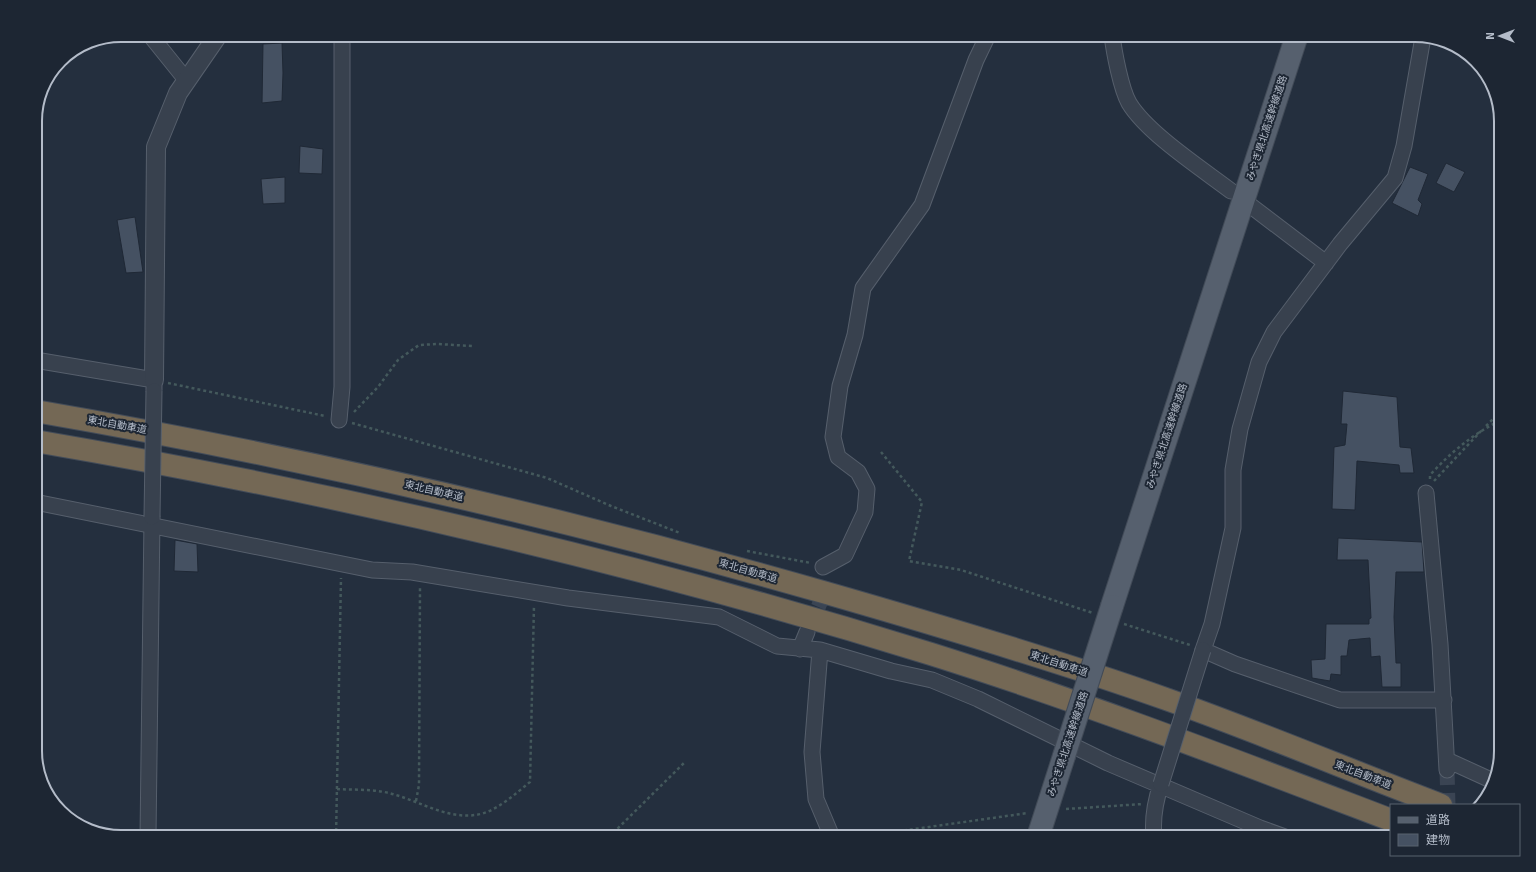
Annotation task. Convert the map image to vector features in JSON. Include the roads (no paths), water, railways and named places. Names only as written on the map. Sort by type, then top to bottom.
[{"type":"highway","name":"東北自動車道","points":[[42,412],[175,435],[429,490],[685,552],[941,626],[1167,700],[1438,804]]},
{"type":"highway","points":[[42,442],[172,465],[423,518],[685,582],[932,655],[1135,723],[1390,820]]},
{"type":"main road","name":"みやぎ県北高速幹線道路","points":[[1040,830],[1295,42]]},
{"type":"street","points":[[156,42],[187,80]]},
{"type":"street","points":[[148,830],[156,147],[178,93],[213,42]]},
{"type":"street","points":[[339,420],[342,387],[342,42]]},
{"type":"street","points":[[823,568],[845,555],[865,512],[867,489],[858,472],[838,457],[833,437],[840,386],[855,336],[863,288],[922,205],[976,60],[985,42]]},
{"type":"street","points":[[1113,42],[1114,55],[1129,103],[1148,126],[1231,191]]},
{"type":"street","points":[[1153,830],[1155,803],[1160,784],[1212,624],[1233,528],[1233,470],[1240,429],[1259,362],[1274,332],[1326,263],[1395,178],[1404,146],[1422,43]]},
{"type":"street","points":[[1251,206],[1326,263]]},
{"type":"street","points":[[42,361],[154,385]]},
{"type":"street","points":[[1426,493],[1444,700],[1447,765],[1489,779]]},
{"type":"street","points":[[42,503],[124,519],[152,522],[372,570],[420,574],[534,592],[719,617],[777,646],[820,650],[891,671],[932,680],[978,699],[1108,763],[1265,830]]},
{"type":"street","points":[[800,649],[807,632]]},
{"type":"street","points":[[820,650],[812,752],[816,800],[829,830]]},
{"type":"street","points":[[1203,650],[1235,664],[1340,700],[1444,700]]},
{"type":"tunnel","points":[[809,628],[827,587]]},
{"type":"tunnel","points":[[1447,770],[1448,804]]}]
